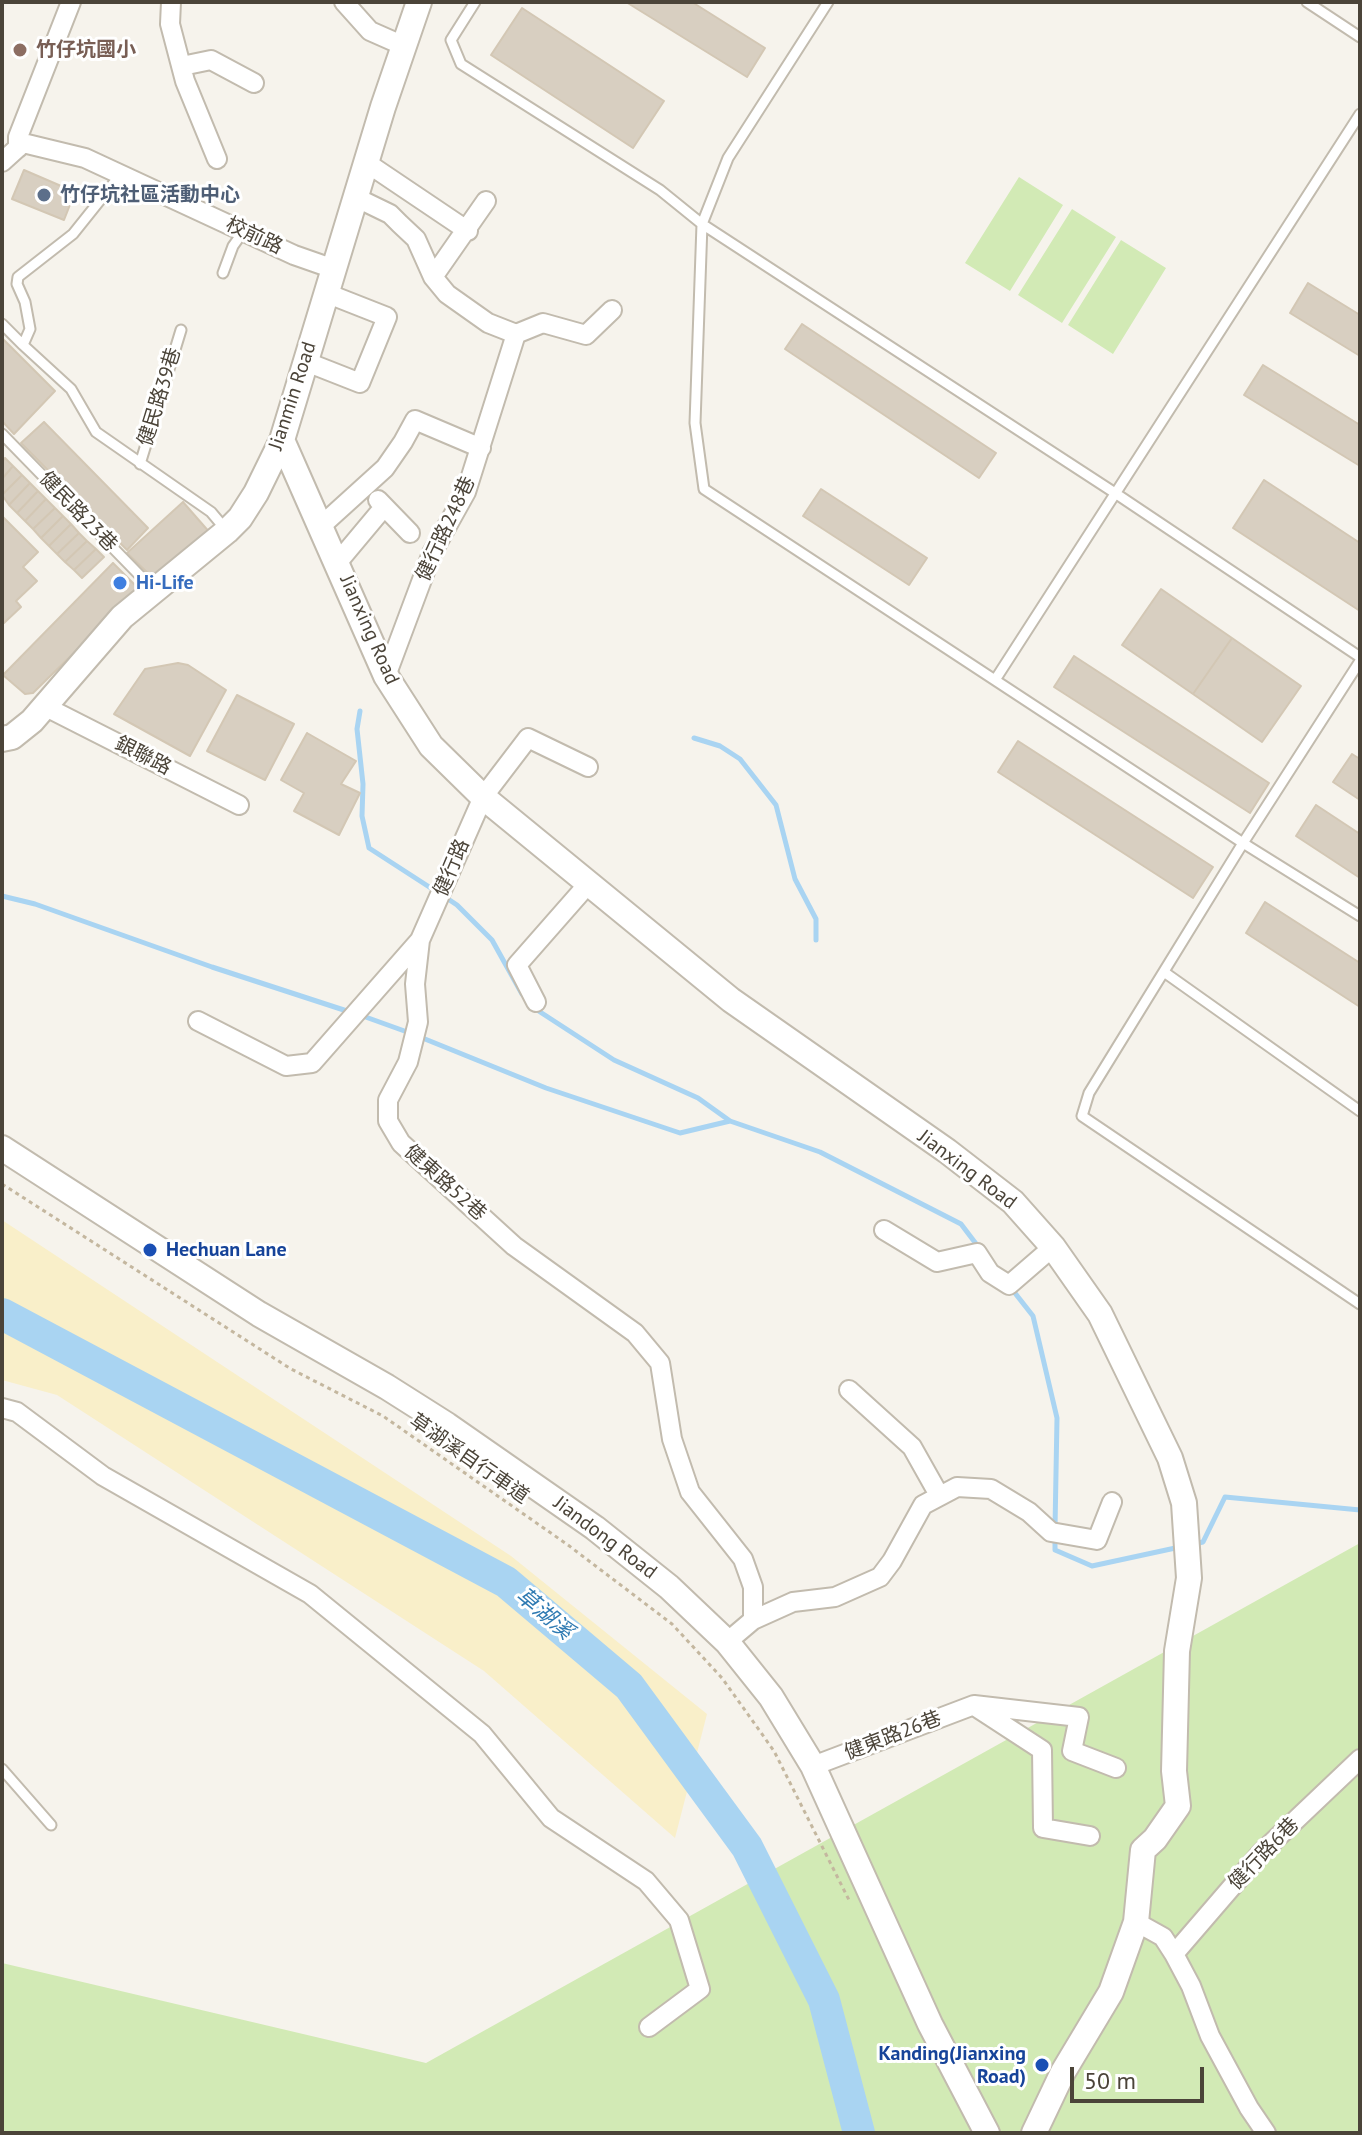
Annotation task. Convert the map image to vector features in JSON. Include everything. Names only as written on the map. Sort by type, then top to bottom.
[{"type":"street","points":[[2,162],[18,148],[18,137],[71,2]]},
{"type":"street","points":[[171,2],[170,24],[185,81],[217,159]]},
{"type":"street","points":[[344,2],[370,31],[404,46]]},
{"type":"street","name":"Jianmin Road","points":[[2,739],[20,732],[46,707],[122,617],[227,531],[240,518],[256,493],[282,440],[304,361],[419,2]]},
{"type":"street","points":[[182,66],[211,60],[254,83]]},
{"type":"street","name":"校前路","points":[[18,148],[23,143],[37,144],[85,158],[243,232],[334,269]]},
{"type":"street","points":[[367,163],[468,231]]},
{"type":"street","points":[[357,198],[390,214],[416,239],[433,277],[447,294],[488,323],[516,334],[543,323],[586,335],[612,310]]},
{"type":"street","points":[[433,277],[486,201]]},
{"type":"street","points":[[304,361],[360,383],[387,317],[326,293]]},
{"type":"street","name":"健行路248巷","points":[[386,676],[432,553],[466,492],[516,334]]},
{"type":"street","points":[[321,526],[385,468],[415,420],[481,448]]},
{"type":"street","name":"Jianxing Road","points":[[282,440],[386,676],[431,746],[483,797],[731,1000],[984,1178],[1013,1202],[1053,1247],[1105,1322],[1170,1458],[1184,1503],[1189,1578],[1177,1651],[1174,1771],[1178,1806],[1155,1839],[1143,1850],[1136,1922],[1111,1992],[1063,2072],[1034,2133]]},
{"type":"street","points":[[367,485],[410,533]]},
{"type":"street","points":[[338,562],[384,507]]},
{"type":"street","name":"銀聯路","points":[[46,707],[239,805]]},
{"type":"street","name":"健行路","points":[[420,940],[483,797],[528,738],[588,767]]},
{"type":"street","points":[[536,1002],[517,965],[589,883]]},
{"type":"street","points":[[198,1021],[286,1066],[312,1063],[420,940]]},
{"type":"street","name":"健東路52巷","points":[[420,940],[415,984],[418,1022],[408,1062],[388,1100],[388,1121],[401,1143],[514,1246],[635,1333],[660,1363],[672,1439],[690,1492],[743,1559],[753,1587],[753,1620]]},
{"type":"street","name":"Jiandong Road","points":[[2,1148],[259,1314],[447,1425],[595,1528],[669,1587],[727,1642],[771,1697],[813,1766],[930,2024],[987,2133]]},
{"type":"street","points":[[884,1230],[937,1262],[977,1253],[990,1273],[1009,1285],[1053,1247]]},
{"type":"street","points":[[849,1390],[912,1447],[939,1495]]},
{"type":"street","points":[[2,1408],[17,1412],[103,1476],[310,1594],[482,1734],[551,1818],[646,1881],[679,1920],[700,1989],[649,2027]]},
{"type":"street","points":[[727,1642],[753,1620],[793,1602],[835,1597],[880,1577],[923,1505],[957,1487],[991,1489],[1029,1512],[1051,1532],[1097,1540],[1112,1502]]},
{"type":"street","points":[[974,1705],[1042,1750],[1043,1828],[1090,1836]]},
{"type":"street","name":"健東路26巷","points":[[813,1766],[974,1705],[1079,1717],[1072,1751],[1116,1768]]},
{"type":"street","name":"健行路6巷","points":[[1174,1954],[1261,1853],[1360,1759]]},
{"type":"street","points":[[1136,1922],[1163,1937],[1174,1954],[1191,1986],[1210,2036],[1266,2133]]},
{"type":"lane","points":[[475,2],[451,40],[461,64],[660,190],[702,224],[1115,493],[1360,659],[1089,1093],[1082,1116],[1360,1304]]},
{"type":"lane","points":[[828,2],[728,158],[702,224],[695,423],[704,489],[1243,843],[1360,916]]},
{"type":"lane","points":[[1307,2],[1360,37]]},
{"type":"lane","points":[[995,680],[1360,114]]},
{"type":"lane","points":[[23,345],[30,329],[25,302],[17,284],[18,277],[73,234],[121,174]]},
{"type":"lane","points":[[223,273],[233,246],[243,232]]},
{"type":"lane","name":"健民路39巷","points":[[2,324],[71,389],[96,432],[211,512],[227,531]]},
{"type":"lane","name":"健民路39巷","points":[[140,464],[181,330]]},
{"type":"lane","name":"健民路23巷","points":[[2,434],[154,590]]},
{"type":"lane","points":[[1164,972],[1360,1111]]},
{"type":"lane","points":[[2,1769],[51,1825]]},
{"type":"path","name":"草湖溪自行車道","points":[[2,1184],[291,1369],[383,1416],[568,1545],[672,1624],[722,1678],[766,1739],[850,1902]]},
{"type":"green space","points":[[1019,177],[1063,205],[1010,291],[965,263]]},
{"type":"green space","points":[[1072,209],[1116,237],[1062,323],[1018,295]]},
{"type":"green space","points":[[1121,240],[1166,268],[1113,354],[1068,325]]},
{"type":"green space","points":[[1360,1543],[1360,2133],[2,2133],[2,1963],[426,2063]]},
{"type":"sand","points":[[2,1220],[511,1556],[707,1714],[675,1838],[484,1671],[57,1395],[2,1380]]},
{"type":"building","points":[[626,2],[692,2],[765,48],[747,77]]},
{"type":"building","points":[[522,8],[664,101],[633,148],[491,55]]},
{"type":"building","name":"竹仔坑社區活動中心","points":[[24,170],[75,192],[64,220],[12,199]]},
{"type":"building","points":[[1308,283],[1360,315],[1360,356],[1290,313]]},
{"type":"building","points":[[802,324],[996,453],[979,478],[785,349]]},
{"type":"building","points":[[2,338],[55,391],[14,434],[2,421]]},
{"type":"building","points":[[1263,365],[1360,425],[1360,466],[1244,395]]},
{"type":"building","points":[[44,422],[148,528],[127,550],[21,443]]},
{"type":"building","points":[[5,458],[13,466],[2,479],[2,462]]},
{"type":"building","points":[[13,466],[22,475],[2,495],[2,479]]},
{"type":"building","points":[[22,475],[30,483],[9,505],[2,495]]},
{"type":"building","points":[[1264,480],[1360,543],[1360,611],[1233,528]]},
{"type":"building","points":[[30,483],[38,491],[17,513],[9,505]]},
{"type":"building","points":[[821,489],[927,558],[909,585],[803,516]]},
{"type":"building","points":[[38,491],[46,499],[25,521],[17,513]]},
{"type":"building","points":[[46,499],[55,508],[33,529],[25,521]]},
{"type":"building","points":[[183,502],[211,534],[152,577],[127,553]]},
{"type":"building","points":[[55,508],[63,516],[41,538],[33,529]]},
{"type":"building","points":[[2,516],[38,552],[23,567],[37,581],[16,601],[21,607],[4,623],[2,621]]},
{"type":"building","points":[[63,516],[71,524],[49,546],[41,538]]},
{"type":"building","points":[[71,524],[79,533],[57,554],[49,546]]},
{"type":"building","points":[[79,533],[87,541],[65,562],[57,554]]},
{"type":"building","points":[[87,541],[96,549],[74,570],[65,562]]},
{"type":"building","points":[[96,549],[104,557],[82,578],[74,570]]},
{"type":"building","points":[[113,563],[139,589],[33,693],[25,694],[3,675]]},
{"type":"building","points":[[1161,589],[1232,638],[1193,694],[1122,645]]},
{"type":"building","points":[[1232,638],[1301,686],[1262,742],[1193,694]]},
{"type":"building","points":[[1074,656],[1269,783],[1250,813],[1054,687]]},
{"type":"building","points":[[178,663],[188,665],[226,690],[190,756],[114,714],[145,669]]},
{"type":"building","points":[[237,695],[294,724],[265,780],[207,751]]},
{"type":"building","points":[[307,733],[356,761],[341,784],[360,793],[339,835],[294,811],[304,793],[281,780]]},
{"type":"building","points":[[1018,741],[1213,867],[1193,898],[998,772]]},
{"type":"building","points":[[1352,754],[1360,759],[1360,800],[1333,782]]},
{"type":"building","points":[[1316,805],[1360,834],[1360,878],[1296,836]]},
{"type":"building","points":[[1265,902],[1360,963],[1360,1007],[1246,933]]},
{"type":"waterway","points":[[360,711],[357,729],[363,784],[362,816],[369,848],[437,892]]},
{"type":"waterway","points":[[694,738],[720,746],[740,759],[776,805],[795,879],[816,919],[816,940]]},
{"type":"waterway","points":[[2,896],[35,904],[350,1012]]},
{"type":"waterway","points":[[445,897],[492,940],[522,994]]},
{"type":"waterway","points":[[534,1008],[614,1060],[698,1098],[730,1121]]},
{"type":"waterway","points":[[360,1015],[410,1033]]},
{"type":"waterway","points":[[420,1037],[546,1088],[680,1133],[730,1121],[820,1152],[961,1224],[980,1249]]},
{"type":"waterway","points":[[1011,1288],[1033,1316],[1057,1418],[1055,1528]]},
{"type":"waterway","name":"草湖溪","points":[[2,1314],[506,1582],[629,1686],[747,1847],[824,2000],[859,2133]]},
{"type":"waterway","points":[[1194,1544],[1203,1542],[1225,1497],[1360,1510]]},
{"type":"waterway","points":[[1055,1538],[1055,1550],[1092,1566],[1180,1547]]},
{"type":"place","name":"竹仔坑國小","points":[[20,50]]},
{"type":"place","name":"竹仔坑社區活動中心","points":[[44,195]]},
{"type":"place","name":"Hi-Life","points":[[120,583]]},
{"type":"place","name":"Hechuan Lane","points":[[150,1250]]},
{"type":"place","name":"Kanding(Jianxing Road)","points":[[1042,2065]]}]
